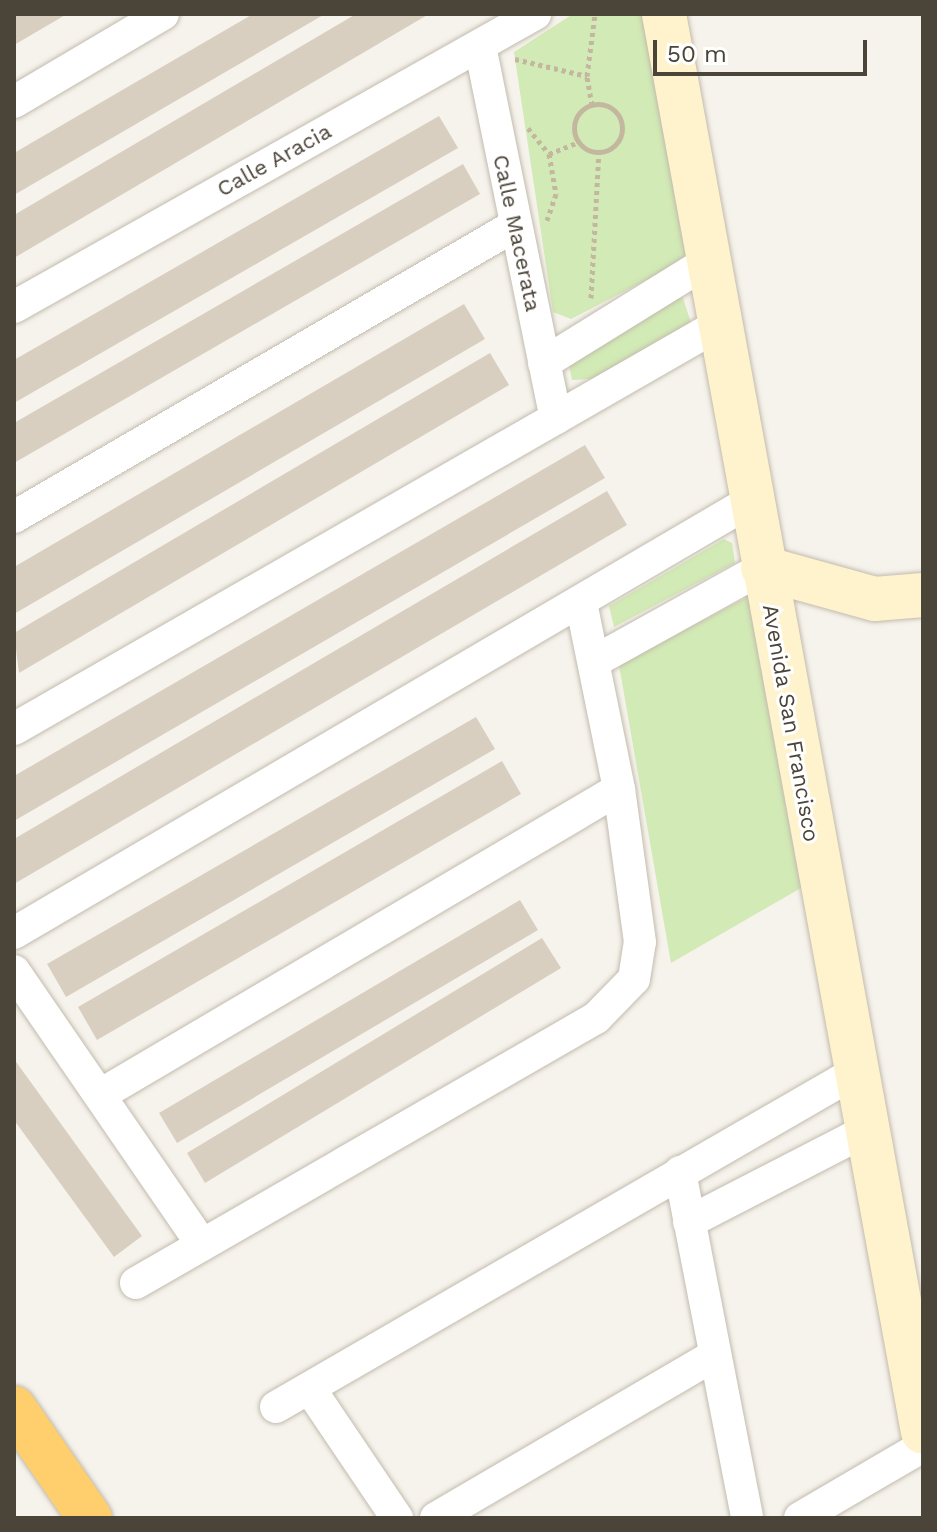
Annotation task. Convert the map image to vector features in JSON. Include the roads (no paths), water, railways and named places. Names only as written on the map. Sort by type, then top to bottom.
[{"type":"highway","points":[[14,1408],[90,1518]]},
{"type":"street","points":[[14,102],[163,14]]},
{"type":"street","name":"Calle Aracia","points":[[14,307],[535,14]]},
{"type":"street","name":"Avenida San Francisco","points":[[664,14],[710,260],[749,502],[923,1432]]},
{"type":"street","name":"Calle Macerata","points":[[480,46],[532,223],[544,363],[556,418]]},
{"type":"street","points":[[14,517],[532,223]]},
{"type":"street","points":[[544,363],[710,260]]},
{"type":"street","points":[[14,729],[720,324]]},
{"type":"street","points":[[14,933],[749,502]]},
{"type":"street","points":[[595,661],[763,568],[875,599],[923,595]]},
{"type":"street","points":[[136,1283],[596,1018],[625,992],[641,964],[619,789],[581,603]]},
{"type":"street","points":[[100,1095],[619,789]]},
{"type":"street","points":[[14,971],[202,1245]]},
{"type":"street","points":[[276,1407],[854,1073]]},
{"type":"street","points":[[689,1222],[865,1131]]},
{"type":"street","points":[[680,1172],[711,1357],[747,1518]]},
{"type":"street","points":[[436,1518],[711,1357]]},
{"type":"street","points":[[310,1389],[397,1518]]},
{"type":"street","points":[[800,1518],[923,1446]]}]
